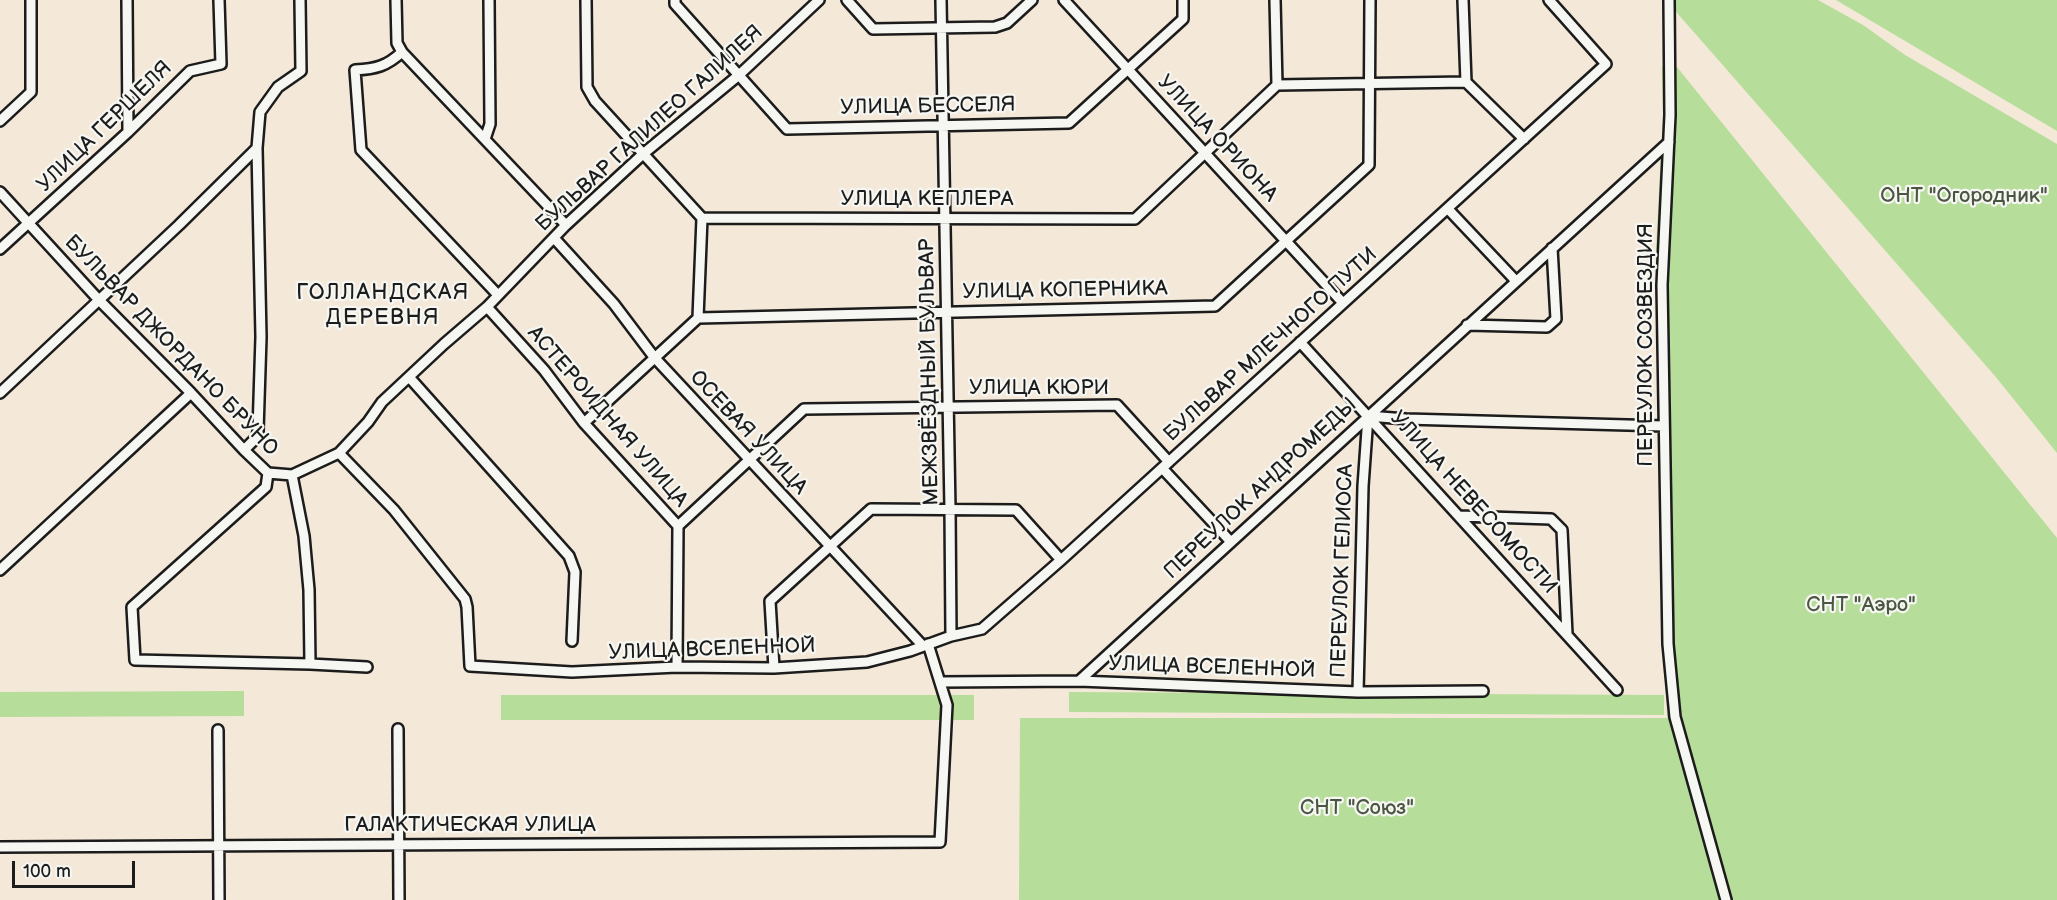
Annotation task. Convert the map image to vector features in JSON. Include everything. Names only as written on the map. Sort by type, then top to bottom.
[{"type":"street","points":[[0,121],[31,92],[31,0]]},
{"type":"street","points":[[127,0],[128,132]]},
{"type":"street","name":"УЛИЦА ГЕРШЕЛЯ","points":[[0,249],[128,132],[190,71],[221,64],[219,0]]},
{"type":"street","points":[[244,450],[257,437],[258,431],[261,337],[257,148],[260,112],[279,87],[301,71],[300,0]]},
{"type":"street","points":[[396,0],[397,43],[402,52],[566,225]]},
{"type":"street","points":[[485,139],[490,124],[489,0]]},
{"type":"street","points":[[584,423],[698,318],[702,218],[595,100],[587,87],[586,0]]},
{"type":"street","name":"УЛИЦА БЕССЕЛЯ","points":[[675,0],[675,4],[787,129],[1069,123],[1183,19],[1183,0]]},
{"type":"street","name":"БУЛЬВАР ГАЛИЛЕО ГАЛИЛЕЯ","points":[[292,475],[339,453],[368,422],[382,402],[487,308],[566,225],[643,154],[739,75],[819,0]]},
{"type":"street","points":[[847,0],[873,29],[995,27],[1007,23],[1032,0]]},
{"type":"street","name":"МЕЖЗВЁЗДНЫЙ БУЛЬВАР","points":[[941,0],[951,636]]},
{"type":"street","name":"УЛИЦА ОРИОНА","points":[[1064,0],[1343,303]]},
{"type":"street","points":[[1275,0],[1277,85],[1466,82]]},
{"type":"street","name":"УЛИЦА КОПЕРНИКА","points":[[698,318],[1215,306],[1369,165],[1370,0]]},
{"type":"street","points":[[1463,0],[1466,82],[1524,139]]},
{"type":"street","name":"БУЛЬВАР МЛЕЧНОГО ПУТИ","points":[[951,636],[982,629],[1166,465],[1606,64],[1549,0]]},
{"type":"street","name":"ПЕРЕУЛОК СОЗВЕЗДИЯ","points":[[1669,0],[1669,142],[1662,285],[1668,644],[1675,717],[1726,900]]},
{"type":"street","points":[[402,52],[390,63],[371,69],[355,70],[361,150],[498,295]]},
{"type":"street","name":"УЛИЦА КЕПЛЕРА","points":[[702,218],[1135,219],[1277,85]]},
{"type":"street","name":"ПЕРЕУЛОК АНДРОМЕДЫ","points":[[1080,681],[1669,142]]},
{"type":"street","points":[[0,393],[179,225],[257,148]]},
{"type":"street","name":"БУЛЬВАР ДЖОРДАНО БРУНО","points":[[0,192],[98,299],[244,450],[268,473],[292,475],[304,536],[309,590],[310,664]]},
{"type":"street","points":[[1448,209],[1516,281]]},
{"type":"street","name":"ОСЕВАЯ УЛИЦА","points":[[554,238],[614,304],[654,357],[829,547],[926,645]]},
{"type":"street","points":[[1467,325],[1548,327],[1556,319],[1552,248]]},
{"type":"street","name":"АСТЕРОИДНАЯ УЛИЦА","points":[[487,308],[544,370],[584,423],[678,526],[677,667]]},
{"type":"street","name":"УЛИЦА НЕВЕСОМОСТИ","points":[[1300,342],[1617,690]]},
{"type":"street","points":[[409,377],[569,556],[575,572],[572,641]]},
{"type":"street","points":[[0,570],[191,393]]},
{"type":"street","name":"УЛИЦА КЮРИ","points":[[678,526],[804,408],[1117,405],[1231,542]]},
{"type":"street","points":[[1368,416],[1418,420],[1664,426]]},
{"type":"street","name":"ПЕРЕУЛОК ГЕЛИОСА","points":[[1358,692],[1363,486],[1368,416]]},
{"type":"street","name":"УЛИЦА ВСЕЛЕННОЙ","points":[[339,453],[394,510],[465,599],[470,666],[572,672],[677,667],[774,668],[867,662],[951,636]]},
{"type":"street","points":[[268,473],[266,487],[132,607],[135,660],[367,667]]},
{"type":"street","points":[[774,668],[770,601],[871,509],[1016,510],[1061,560]]},
{"type":"street","points":[[1459,516],[1551,519],[1562,530],[1568,634]]},
{"type":"street","points":[[926,645],[940,682]]},
{"type":"street","name":"УЛИЦА ВСЕЛЕННОЙ","points":[[940,682],[1080,681],[1358,692],[1483,691]]},
{"type":"street","name":"ГАЛАКТИЧЕСКАЯ УЛИЦА","points":[[0,847],[940,842],[947,705],[940,682]]},
{"type":"street","points":[[398,729],[399,900]]},
{"type":"street","points":[[218,730],[219,900]]},
{"type":"green space","name":"ОНТ \"Огородник\"","points":[[1670,0],[1818,0],[1863,25],[1905,55],[2057,144],[2057,453],[1995,376],[1671,6]]},
{"type":"green space","points":[[1836,0],[2057,0],[2057,131]]},
{"type":"green space","name":"СНТ \"Аэро\"","points":[[1662,67],[1677,67],[2057,538],[2057,900],[1019,900],[1020,718],[1667,718],[1656,248],[1663,114]]},
{"type":"green space","points":[[244,691],[244,716],[0,717],[0,692]]},
{"type":"green space","points":[[1069,692],[1664,695],[1664,715],[1069,712]]},
{"type":"green space","points":[[501,695],[974,695],[974,720],[501,720]]},
{"type":"district","name":"ГОЛЛАНДСКАЯ ДЕРЕВНЯ","points":[[383,306]]},
{"type":"park label","name":"СНТ \"Союз\"","points":[[1357,809]]}]
